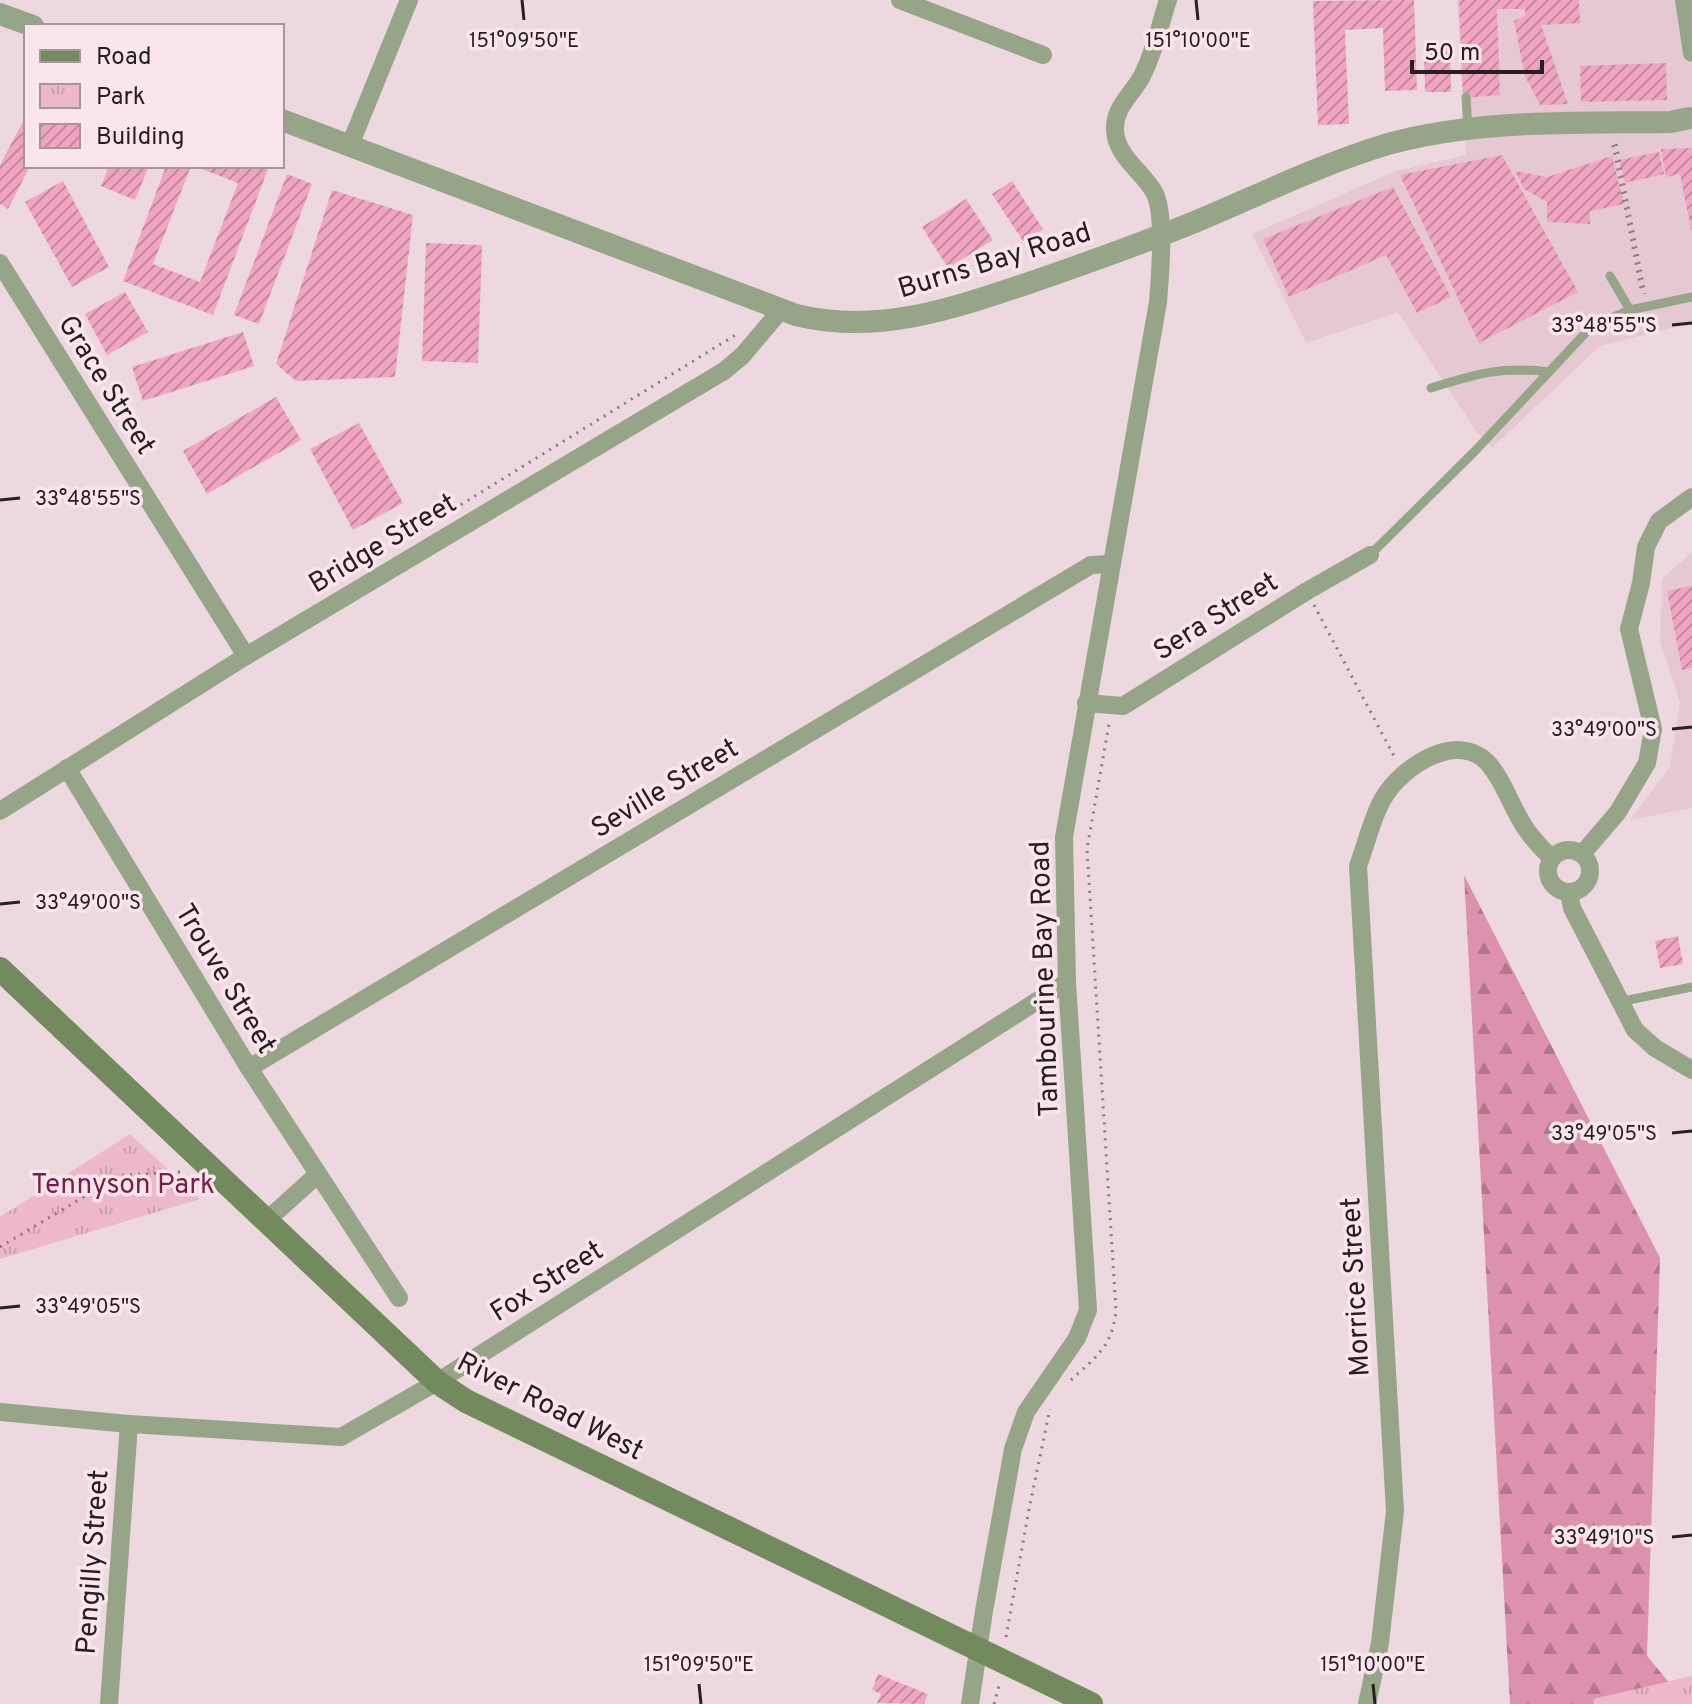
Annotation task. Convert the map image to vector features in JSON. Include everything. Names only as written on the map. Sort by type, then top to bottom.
[{"type":"main road","name":"River Road West","points":[[0,969],[437,1382],[466,1401],[979,1647],[1091,1704]]},
{"type":"street","points":[[350,145],[409,0]]},
{"type":"street","points":[[900,0],[1043,55]]},
{"type":"street","name":"Tambourine Bay Road","points":[[970,1704],[1006,1485],[1017,1439],[1035,1398],[1077,1338],[1088,1310],[1067,982],[1064,837],[1110,564],[1157,318],[1159,210],[1154,192],[1117,143],[1115,126],[1120,107],[1143,74],[1168,0]]},
{"type":"street","points":[[1684,0],[1692,53]]},
{"type":"street","points":[[0,14],[28,24]]},
{"type":"street","name":"Burns Bay Road","points":[[284,121],[781,310],[836,322],[875,323],[913,318],[996,294],[1160,236],[1384,146],[1437,133],[1468,130],[1671,122],[1690,117]]},
{"type":"street","name":"Grace Street","points":[[0,263],[246,656]]},
{"type":"street","name":"Bridge Street","points":[[0,811],[246,656],[724,371],[742,356],[781,310]]},
{"type":"street","points":[[1582,854],[1618,812],[1647,763],[1653,729],[1629,629],[1641,583],[1646,547],[1659,521],[1692,497]]},
{"type":"street","name":"Sera Street","points":[[1086,703],[1123,706],[1370,555]]},
{"type":"street","name":"Seville Street","points":[[249,1068],[1091,565],[1110,564]]},
{"type":"street","points":[[1404,775],[1421,762],[1444,752],[1460,750],[1484,759],[1524,827],[1551,858]]},
{"type":"street","name":"Trouve Street","points":[[67,768],[249,1068],[399,1298]]},
{"type":"street","name":"Morrice Street","points":[[1367,1704],[1380,1643],[1395,1511],[1358,866],[1384,797],[1404,775]]},
{"type":"street","points":[[1563,850],[1582,854],[1590,865],[1589,878],[1581,889],[1569,893],[1551,884],[1547,871],[1551,858],[1563,850]]},
{"type":"street","points":[[1569,893],[1572,908],[1635,1030],[1655,1048],[1692,1070]]},
{"type":"street","name":"Fox Street","points":[[0,1412],[129,1424],[341,1437],[437,1382],[1067,982]]},
{"type":"street","points":[[266,1221],[318,1174]]},
{"type":"street","name":"Pengilly Street","points":[[109,1704],[129,1424]]},
{"type":"lane","points":[[1466,97],[1468,130]]},
{"type":"lane","points":[[1610,276],[1630,310]]},
{"type":"lane","points":[[1370,555],[1475,451],[1591,327],[1630,310],[1692,297]]},
{"type":"lane","points":[[1431,388],[1489,371],[1520,368],[1549,372]]},
{"type":"lane","points":[[1619,1002],[1692,987]]},
{"type":"path","points":[[1615,145],[1646,306]]},
{"type":"path","points":[[418,531],[737,334]]},
{"type":"path","points":[[1307,591],[1404,775]]},
{"type":"path","points":[[0,1247],[87,1195],[107,1176],[182,1172]]},
{"type":"path","points":[[994,1704],[1000,1682]]},
{"type":"shaded area","points":[[1457,0],[1692,0],[1692,323],[1600,346],[1492,448],[1476,431],[1398,312],[1306,343],[1252,234],[1396,171],[1466,155]]},
{"type":"shaded area","points":[[1692,552],[1692,808],[1630,820],[1670,767],[1680,702],[1660,642],[1662,579]]},
{"type":"green space","points":[[1464,875],[1660,1258],[1647,1656],[1687,1704],[1510,1704]]},
{"type":"green space","name":"Tennyson Park","points":[[130,1134],[200,1199],[0,1259],[0,1217]]},
{"type":"green space","points":[[1692,1676],[1692,1704],[1594,1704],[1593,1699]]},
{"type":"building","points":[[1414,0],[1417,90],[1385,91],[1383,28],[1345,30],[1349,124],[1318,125],[1313,1]]},
{"type":"building","points":[[1459,0],[1579,0],[1580,23],[1541,25],[1568,104],[1540,105],[1525,76],[1514,21],[1525,16],[1525,9],[1497,9],[1500,95],[1463,98]]},
{"type":"building","points":[[1450,46],[1451,92],[1425,92],[1424,47]]},
{"type":"building","points":[[1666,63],[1667,100],[1581,102],[1580,66]]},
{"type":"building","points":[[24,120],[24,168],[29,168],[8,209],[0,204],[0,165]]},
{"type":"building","points":[[1692,148],[1691,229],[1680,174],[1666,177],[1661,149]]},
{"type":"building","points":[[1659,152],[1664,174],[1625,183],[1619,160]]},
{"type":"building","points":[[1502,155],[1578,292],[1479,343],[1400,175]]},
{"type":"building","points":[[1612,156],[1624,204],[1590,211],[1590,224],[1547,222],[1547,202],[1524,189],[1515,171],[1547,177]]},
{"type":"building","points":[[108,168],[148,168],[135,200],[101,186]]},
{"type":"building","points":[[165,168],[190,168],[153,264],[200,282],[238,183],[199,168],[268,169],[213,315],[123,281]]},
{"type":"building","points":[[287,174],[312,184],[259,324],[234,315]]},
{"type":"building","points":[[63,181],[109,267],[72,287],[25,202]]},
{"type":"building","points":[[1012,181],[1043,229],[1023,241],[992,194]]},
{"type":"building","points":[[1393,187],[1451,297],[1417,313],[1386,255],[1289,297],[1263,239]]},
{"type":"building","points":[[332,190],[413,215],[395,377],[296,381],[276,364]]},
{"type":"building","points":[[966,199],[993,240],[948,268],[922,227]]},
{"type":"building","points":[[426,243],[482,245],[478,363],[422,361]]},
{"type":"building","points":[[125,292],[148,332],[107,355],[85,314]]},
{"type":"building","points":[[243,332],[254,366],[143,401],[132,367]]},
{"type":"building","points":[[276,397],[301,440],[207,494],[183,451]]},
{"type":"building","points":[[359,423],[403,503],[353,530],[310,449]]},
{"type":"building","points":[[1692,586],[1692,668],[1682,670],[1667,591]]},
{"type":"building","points":[[1678,936],[1683,964],[1660,968],[1655,941]]},
{"type":"building","points":[[878,1674],[928,1694],[924,1704],[877,1703],[881,1694],[872,1690]]}]
